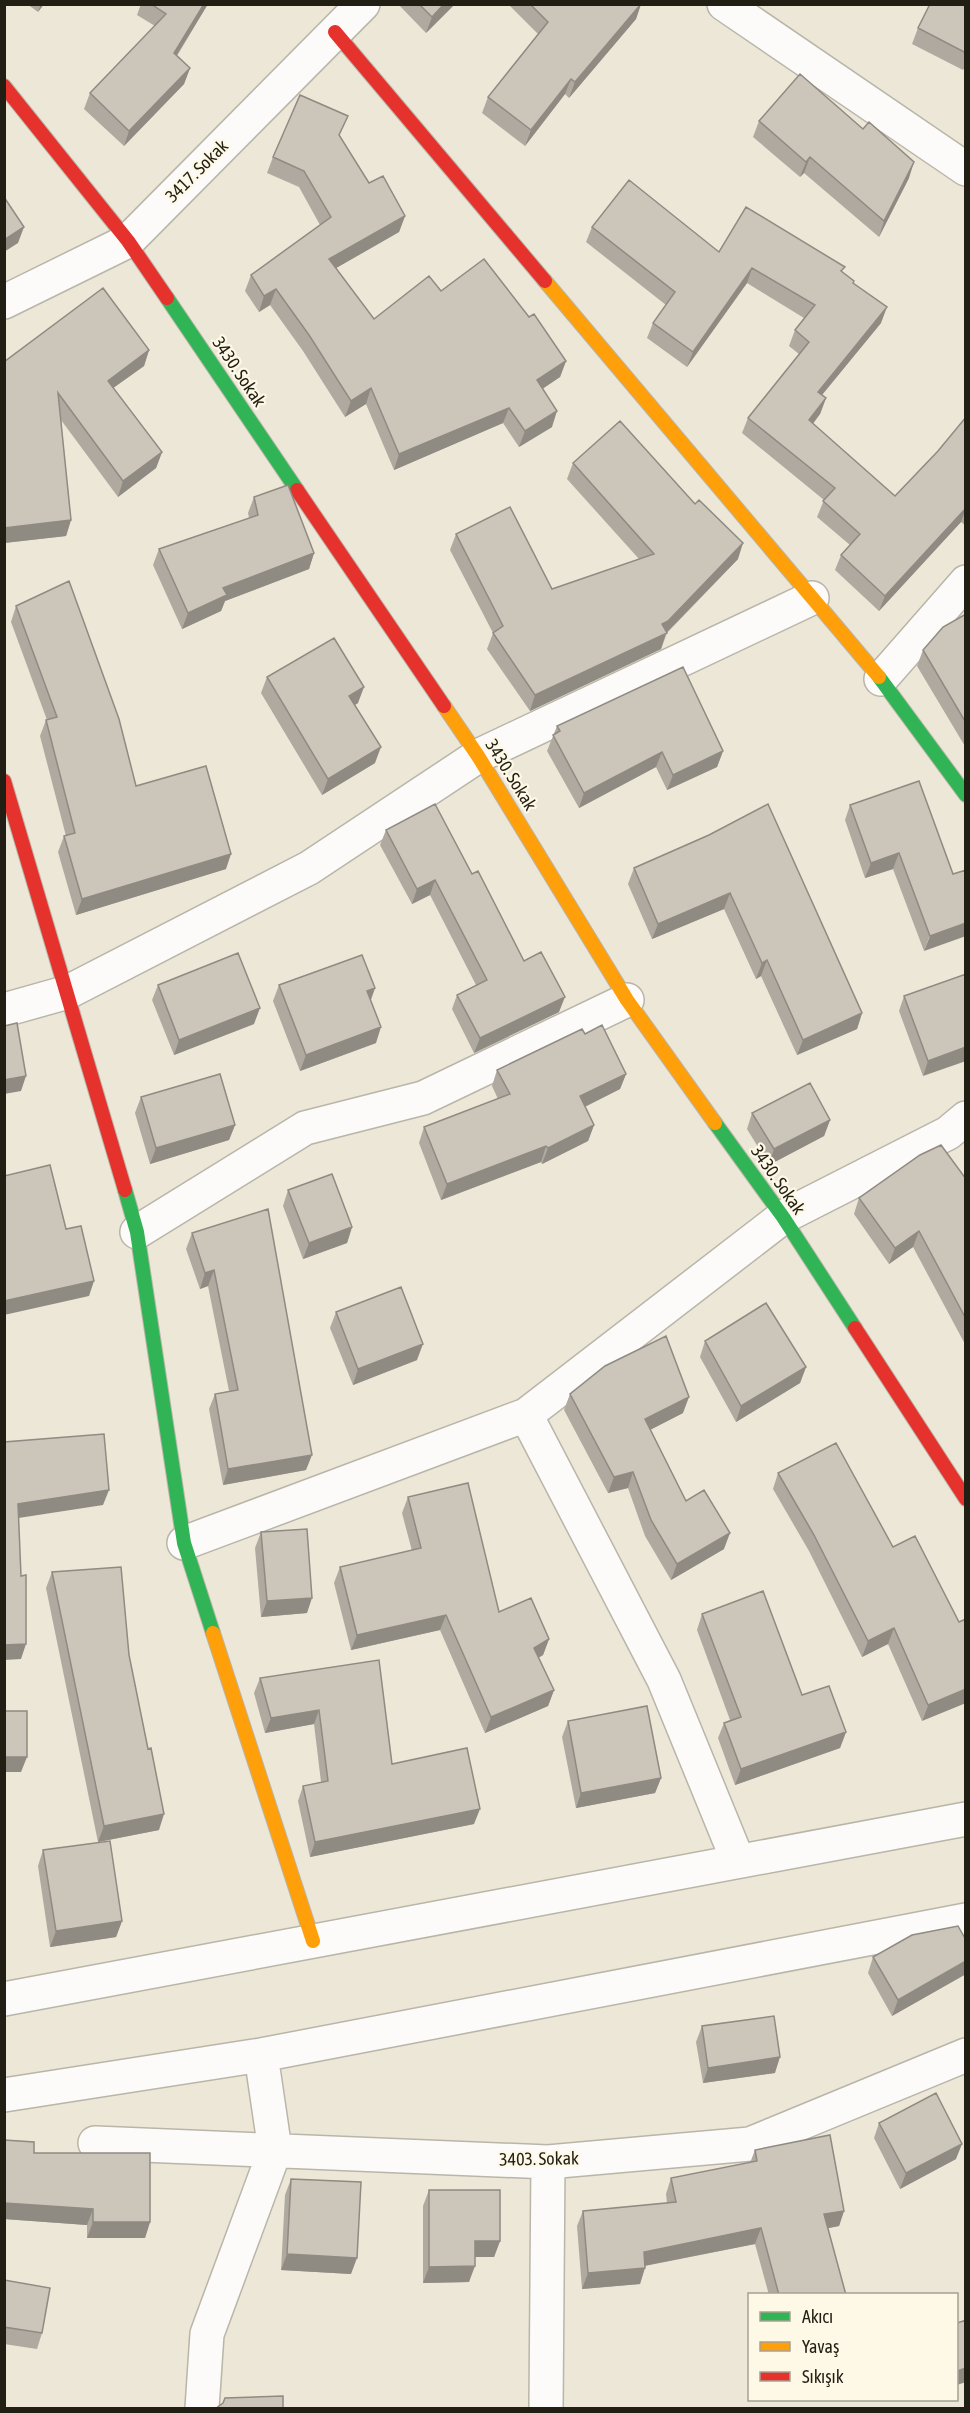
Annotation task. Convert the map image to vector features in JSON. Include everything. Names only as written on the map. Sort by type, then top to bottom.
[{"type":"street","name":"3417. Sokak","points":[[4,302],[128,241],[363,4]]},
{"type":"street","points":[[724,4],[966,169]]},
{"type":"street","points":[[335,32],[881,679],[966,795]]},
{"type":"street","name":"3430. Sokak","points":[[4,86],[128,241],[478,756],[627,1000],[783,1216],[966,1499]]},
{"type":"street","points":[[881,679],[966,582]]},
{"type":"street","points":[[4,1010],[68,992],[309,868],[478,756],[812,598]]},
{"type":"street","points":[[4,782],[68,992],[137,1232],[184,1543],[313,1941]]},
{"type":"street","points":[[137,1232],[305,1128],[423,1098],[627,1000]]},
{"type":"street","points":[[184,1543],[526,1415],[783,1216],[948,1133],[966,1118]]},
{"type":"street","points":[[526,1415],[664,1680],[738,1861]]},
{"type":"street","points":[[4,1999],[966,1819]]},
{"type":"street","points":[[4,2095],[261,2055],[966,1920]]},
{"type":"street","points":[[202,2409],[207,2334],[275,2150],[261,2055]]},
{"type":"street","name":"3403. Sokak","points":[[94,2143],[549,2162],[750,2144],[966,2055]]},
{"type":"street","points":[[546,2409],[549,2162]]},
{"type":"building","points":[[151,4],[204,4],[174,53],[190,68],[129,131],[90,93],[166,14]]},
{"type":"building","points":[[419,4],[444,4],[432,17]]},
{"type":"building","points":[[530,4],[641,4],[575,82],[571,79],[531,130],[488,97],[548,22]]},
{"type":"building","points":[[930,4],[966,4],[966,53],[918,28]]},
{"type":"building","points":[[800,74],[863,129],[869,122],[914,162],[884,221],[810,157],[806,162],[759,121]]},
{"type":"building","points":[[300,95],[348,116],[339,135],[369,183],[383,176],[405,216],[329,259],[374,319],[429,276],[441,291],[484,259],[529,317],[534,314],[566,361],[537,380],[557,411],[525,431],[509,408],[399,454],[371,388],[351,401],[309,335],[276,289],[264,296],[251,275],[331,217],[304,171],[273,157]]},
{"type":"building","points":[[629,180],[719,252],[746,207],[845,267],[841,271],[854,281],[853,283],[887,307],[818,392],[826,398],[809,420],[895,496],[938,451],[966,417],[966,508],[885,596],[841,555],[860,534],[823,501],[835,488],[748,418],[809,342],[795,330],[815,305],[752,268],[693,352],[653,323],[675,292],[592,227]]},
{"type":"building","points":[[4,197],[24,227],[4,240]]},
{"type":"building","points":[[103,288],[149,350],[108,381],[162,452],[123,481],[58,393],[71,520],[4,528],[4,362]]},
{"type":"building","points":[[620,421],[695,504],[699,500],[743,543],[668,621],[662,624],[667,633],[535,695],[493,633],[503,626],[456,534],[510,507],[552,589],[654,554],[573,463]]},
{"type":"building","points":[[288,485],[314,553],[223,588],[227,595],[188,613],[159,549],[258,515],[254,497]]},
{"type":"building","points":[[69,581],[119,719],[136,786],[206,766],[231,854],[82,899],[64,836],[75,833],[46,720],[57,717],[16,606]]},
{"type":"building","points":[[966,614],[966,723],[923,650],[943,627]]},
{"type":"building","points":[[334,638],[364,687],[349,696],[381,747],[328,779],[267,677]]},
{"type":"building","points":[[683,667],[723,751],[673,775],[662,752],[584,793],[553,735],[560,731],[557,726]]},
{"type":"building","points":[[919,781],[953,874],[966,870],[966,923],[930,936],[899,853],[871,863],[850,805]]},
{"type":"building","points":[[435,804],[472,874],[478,871],[524,961],[541,952],[565,997],[480,1038],[457,995],[487,980],[435,880],[417,889],[386,830]]},
{"type":"building","points":[[768,804],[862,1013],[803,1040],[767,960],[762,963],[730,893],[658,924],[634,868],[709,835]]},
{"type":"building","points":[[238,953],[260,1008],[179,1040],[158,985]]},
{"type":"building","points":[[362,955],[375,988],[367,991],[381,1027],[306,1055],[279,985]]},
{"type":"building","points":[[966,974],[966,1047],[928,1061],[904,996]]},
{"type":"building","points":[[17,1023],[26,1076],[4,1080],[4,1026]]},
{"type":"building","points":[[602,1025],[626,1074],[580,1096],[594,1125],[548,1148],[546,1146],[447,1184],[424,1127],[510,1094],[497,1070],[582,1029],[585,1034]]},
{"type":"building","points":[[220,1074],[235,1125],[156,1148],[141,1097]]},
{"type":"building","points":[[810,1083],[830,1120],[774,1149],[752,1113]]},
{"type":"building","points":[[941,1145],[966,1179],[966,1319],[919,1231],[895,1248],[859,1198],[920,1155]]},
{"type":"building","points":[[50,1165],[66,1229],[81,1226],[94,1281],[4,1301],[4,1176]]},
{"type":"building","points":[[332,1174],[352,1227],[309,1243],[288,1190]]},
{"type":"building","points":[[268,1209],[312,1455],[228,1469],[215,1394],[238,1390],[214,1270],[205,1273],[192,1233]]},
{"type":"building","points":[[401,1287],[423,1344],[358,1369],[336,1312]]},
{"type":"building","points":[[766,1303],[806,1367],[741,1406],[705,1341]]},
{"type":"building","points":[[666,1336],[689,1397],[645,1419],[686,1501],[704,1490],[730,1533],[677,1564],[651,1520],[633,1472],[614,1477],[570,1394],[605,1366]]},
{"type":"building","points":[[104,1434],[109,1490],[18,1504],[21,1576],[26,1575],[26,1644],[4,1645],[4,1442]]},
{"type":"building","points":[[836,1443],[893,1547],[915,1536],[959,1622],[966,1619],[966,1689],[928,1705],[894,1628],[868,1641],[814,1535],[778,1473]]},
{"type":"building","points":[[468,1483],[499,1612],[531,1598],[549,1639],[534,1648],[554,1690],[491,1717],[446,1615],[357,1635],[340,1567],[421,1548],[408,1497]]},
{"type":"building","points":[[307,1529],[312,1598],[267,1601],[261,1532]]},
{"type":"building","points":[[121,1567],[129,1655],[164,1814],[104,1826],[52,1572]]},
{"type":"building","points":[[763,1591],[802,1695],[829,1686],[846,1732],[741,1769],[724,1723],[741,1717],[702,1614]]},
{"type":"building","points":[[379,1660],[392,1764],[467,1748],[480,1809],[315,1842],[303,1786],[328,1781],[319,1710],[271,1718],[260,1678]]},
{"type":"building","points":[[647,1706],[661,1778],[581,1793],[568,1721]]},
{"type":"building","points":[[4,1711],[27,1711],[27,1757],[4,1757]]},
{"type":"building","points":[[110,1841],[122,1921],[56,1931],[43,1850]]},
{"type":"building","points":[[958,1926],[966,1940],[966,1961],[898,2000],[873,1957],[912,1935]]},
{"type":"building","points":[[774,2016],[780,2057],[708,2068],[702,2026]]},
{"type":"building","points":[[936,2093],[962,2144],[906,2173],[879,2123]]},
{"type":"building","points":[[830,2135],[844,2211],[824,2214],[845,2293],[778,2293],[761,2228],[644,2252],[645,2268],[588,2273],[583,2211],[676,2202],[671,2178],[757,2161],[755,2150]]},
{"type":"building","points":[[4,2140],[34,2142],[34,2153],[150,2153],[150,2222],[93,2222],[93,2209],[4,2203]]},
{"type":"building","points":[[291,2179],[361,2182],[357,2258],[287,2254]]},
{"type":"building","points":[[429,2190],[500,2190],[500,2241],[475,2241],[475,2266],[429,2267]]},
{"type":"building","points":[[4,2280],[50,2288],[42,2333],[4,2327]]},
{"type":"building","points":[[966,2320],[966,2368],[958,2371],[958,2323]]},
{"type":"building","points":[[283,2396],[283,2409],[215,2409],[223,2403],[225,2398]]},
{"type":"traffic: fast","points":[[167,298],[297,490]]},
{"type":"traffic: fast","points":[[879,677],[966,795]]},
{"type":"traffic: fast","points":[[715,1123],[783,1217],[855,1328]]},
{"type":"traffic: fast","points":[[125,1190],[137,1232],[184,1543],[213,1633]]},
{"type":"traffic: slow","points":[[545,281],[879,677]]},
{"type":"traffic: slow","points":[[444,706],[478,756],[627,1000],[715,1123]]},
{"type":"traffic: slow","points":[[213,1633],[313,1941]]},
{"type":"traffic: jam","points":[[335,32],[545,281]]},
{"type":"traffic: jam","points":[[4,86],[128,241],[167,298]]},
{"type":"traffic: jam","points":[[297,490],[444,706]]},
{"type":"traffic: jam","points":[[4,781],[125,1190]]},
{"type":"traffic: jam","points":[[855,1328],[966,1499]]}]
